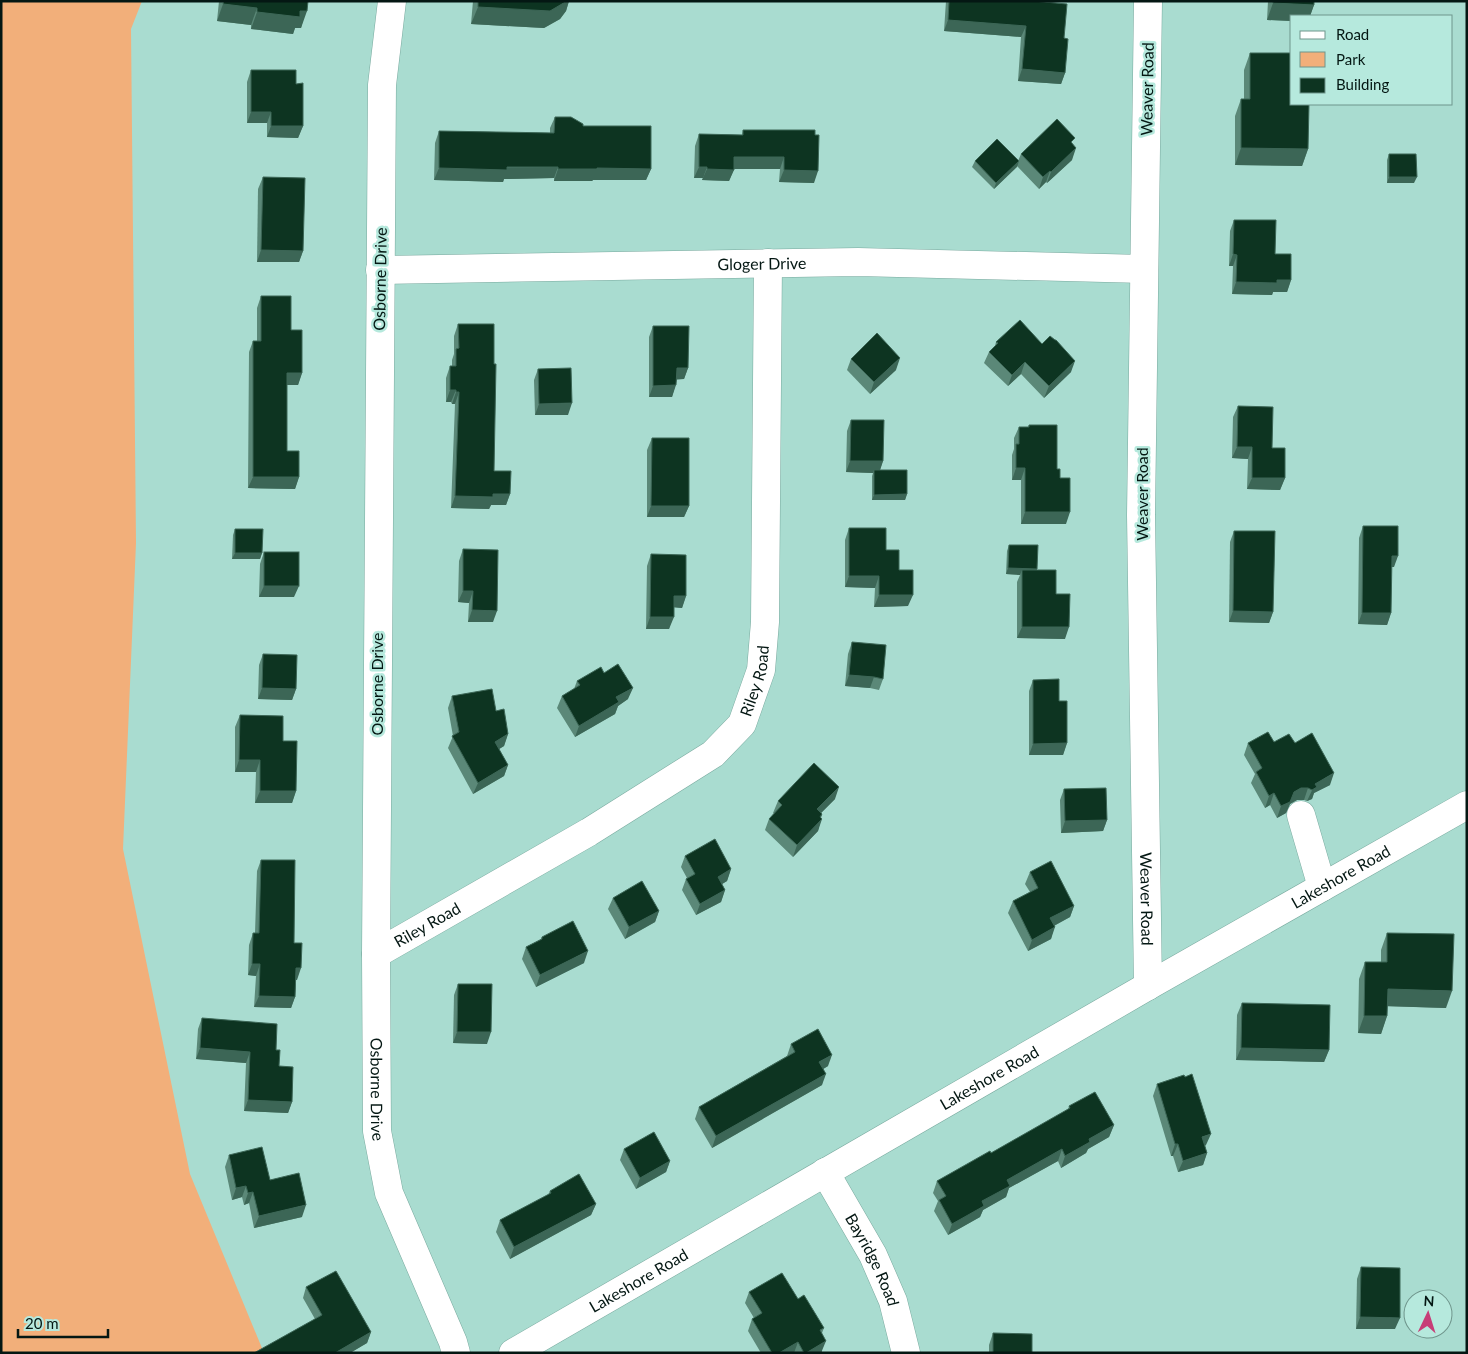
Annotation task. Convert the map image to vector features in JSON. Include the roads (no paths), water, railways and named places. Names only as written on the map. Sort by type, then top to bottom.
[{"type":"street","name":"Osborne Drive","points":[[392,1],[382,86],[376,954],[378,1131],[389,1193],[456,1353]]},
{"type":"street","name":"Weaver Road","points":[[1148,1],[1141,515],[1148,986]]},
{"type":"street","name":"Gloger Drive","points":[[380,270],[858,262],[1144,269]]},
{"type":"street","name":"Riley Road","points":[[376,954],[589,832],[713,754],[742,724],[761,670],[765,622],[768,263]]},
{"type":"street","name":"Lakeshore Road","points":[[513,1353],[1148,986],[1467,805]]},
{"type":"street","points":[[1301,815],[1322,887]]},
{"type":"street","name":"Bayridge Road","points":[[825,1172],[872,1255],[894,1301],[906,1353]]}]
